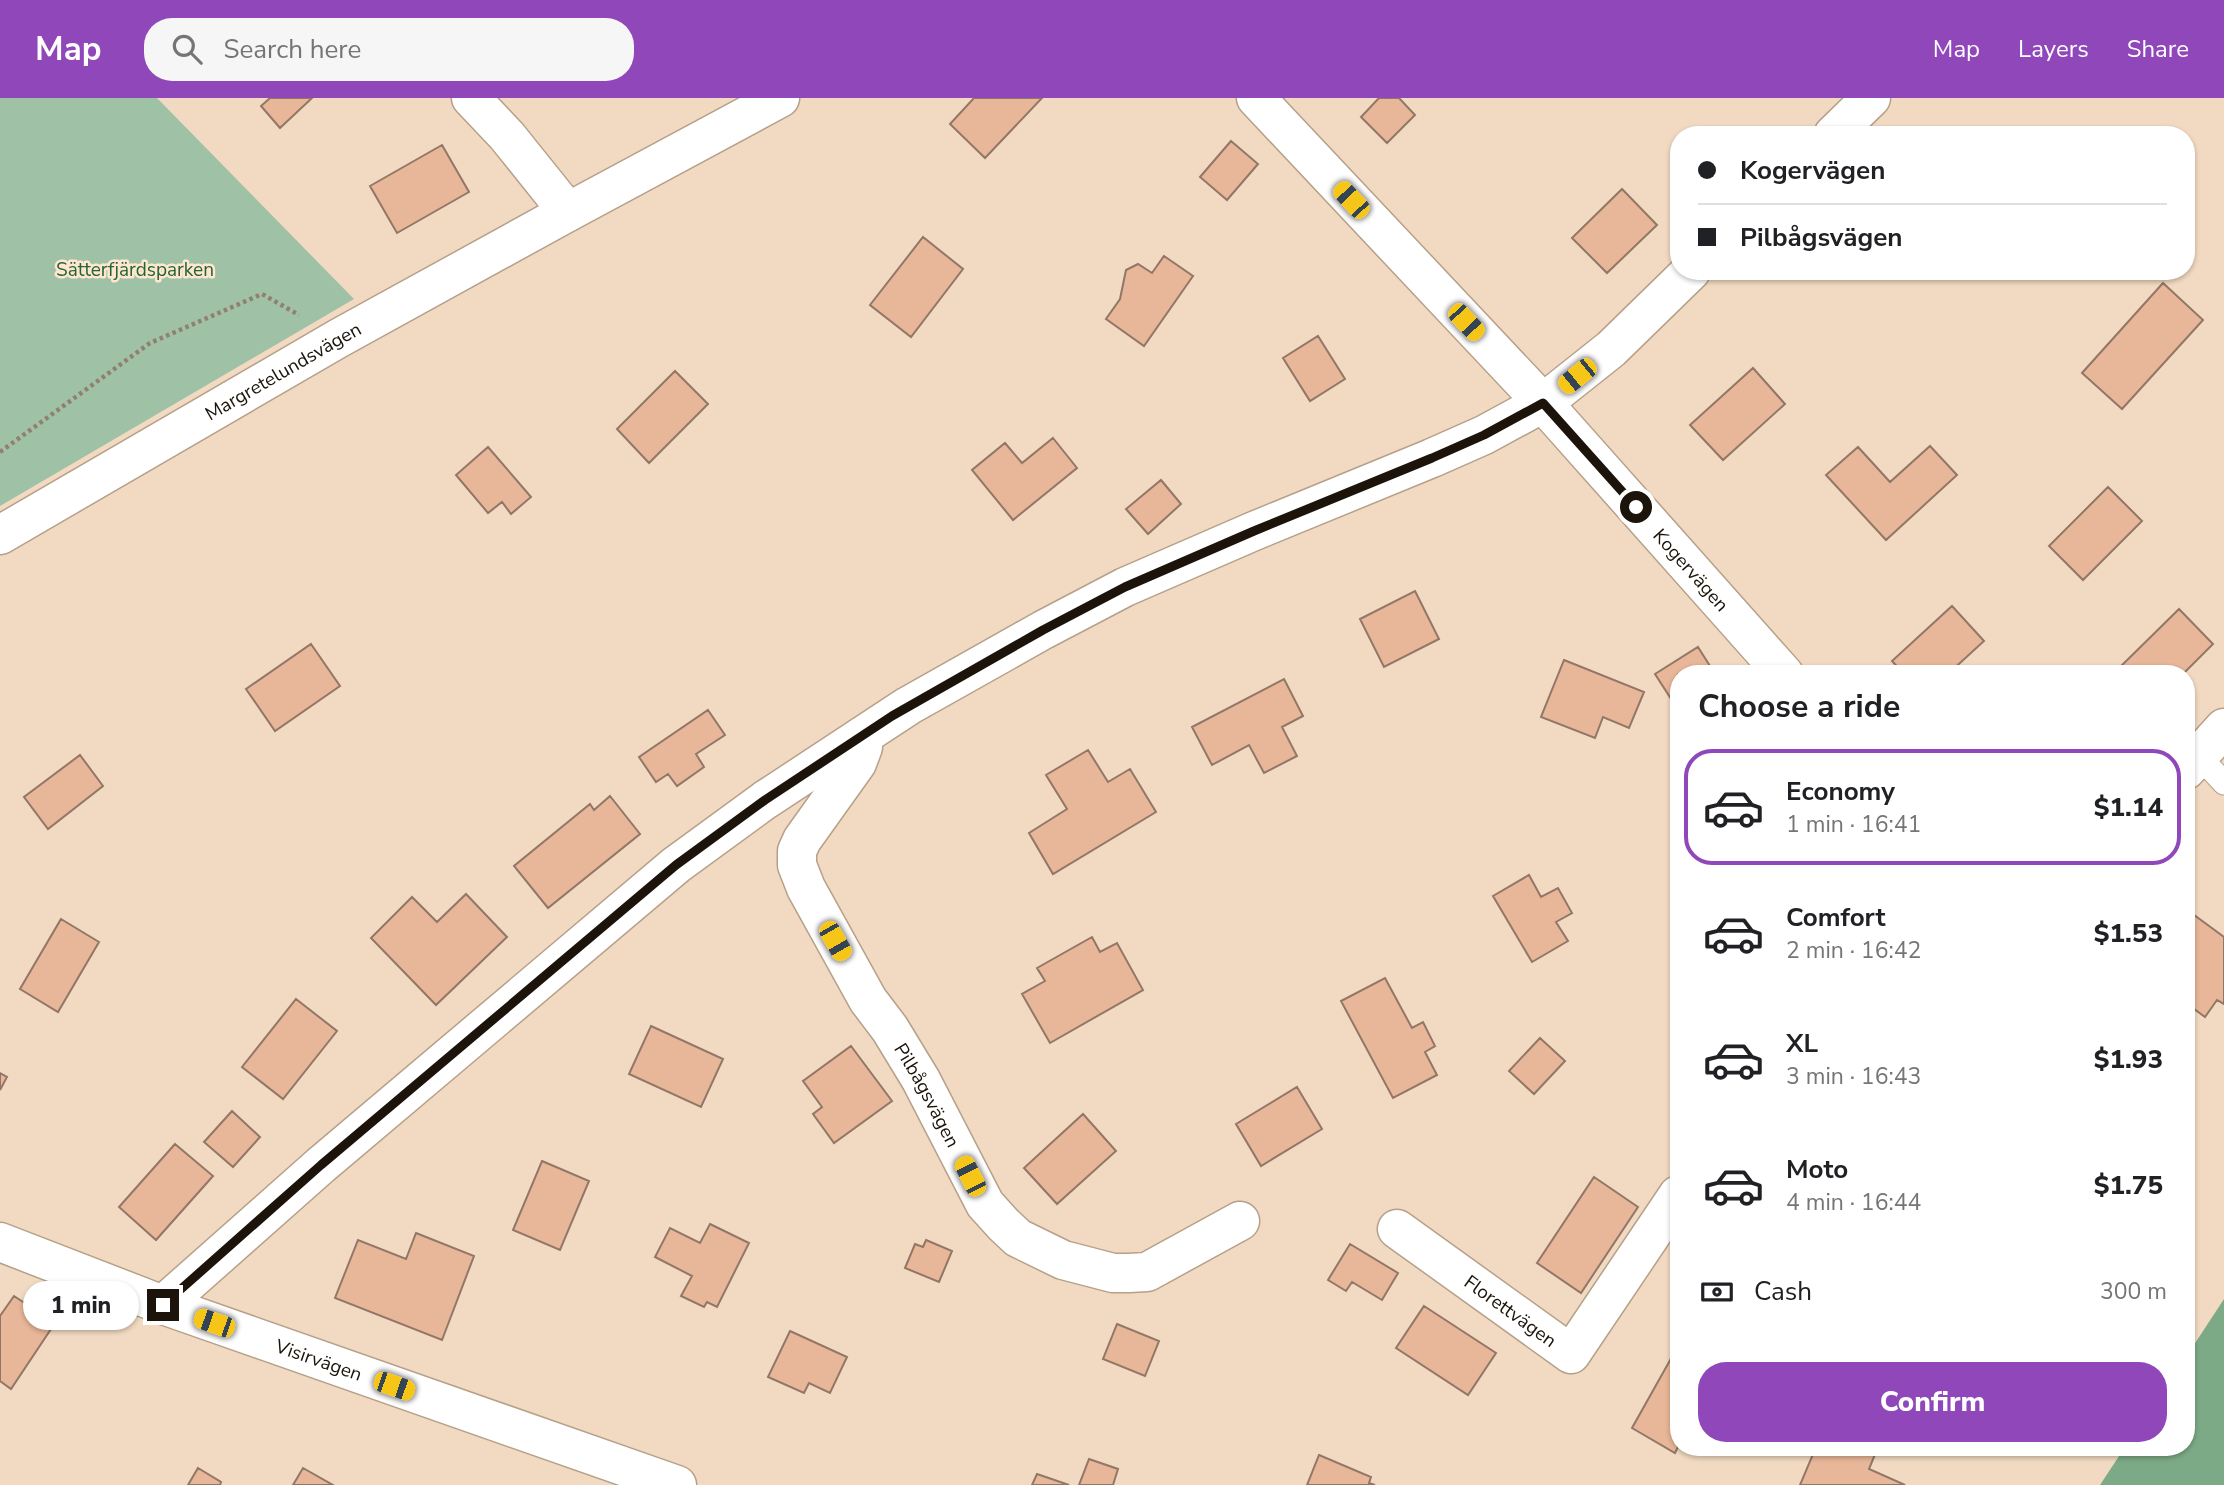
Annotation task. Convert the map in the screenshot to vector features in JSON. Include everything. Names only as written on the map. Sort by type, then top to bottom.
[{"type":"street","points":[[471,98],[507,136],[568,212]]},
{"type":"street","name":"Margretelundsvägen","points":[[0,534],[339,338],[780,98]]},
{"type":"street","name":"Kogervägen","points":[[1256,98],[1543,403],[1776,665]]},
{"type":"street","points":[[1842,126],[1871,98]]},
{"type":"street","points":[[163,1305],[321,1165],[676,865],[765,800],[908,706],[1125,587],[1432,458],[1484,435],[1543,403],[1611,349],[1683,280]]},
{"type":"street","points":[[2203,770],[2224,729]]},
{"type":"street","name":"Pilbågsvägen","points":[[861,737],[863,747],[857,762],[802,840],[797,851],[797,865],[806,888],[869,1000],[921,1080],[985,1204],[1018,1238],[1063,1260],[1113,1273],[1147,1272],[1240,1221]]},
{"type":"street","name":"Florettvägen","points":[[1396,1229],[1570,1354],[1670,1207]]},
{"type":"street","name":"Visirvägen","points":[[0,1242],[163,1305],[677,1485]]},
{"type":"path","points":[[0,452],[150,343],[262,293],[339,338]]},
{"type":"green space","name":"Sätterfjärdsparken","points":[[0,98],[157,98],[354,299],[0,506]]},
{"type":"green space","points":[[2224,1299],[2224,1485],[2100,1485],[2119,1456],[2195,1456],[2195,1343]]},
{"type":"building","points":[[270,98],[312,98],[280,128],[261,106]]},
{"type":"building","points":[[974,98],[1042,98],[985,158],[950,124]]},
{"type":"building","points":[[1379,98],[1399,98],[1415,115],[1387,143],[1361,117]]},
{"type":"building","points":[[1231,141],[1258,164],[1227,200],[1200,177]]},
{"type":"building","points":[[442,145],[469,192],[397,233],[370,186]]},
{"type":"building","points":[[1622,189],[1657,225],[1607,273],[1572,238]]},
{"type":"building","points":[[923,237],[963,269],[911,337],[870,305]]},
{"type":"building","points":[[1164,256],[1193,276],[1144,346],[1106,319],[1120,299],[1126,270],[1138,264],[1152,273]]},
{"type":"building","points":[[2163,283],[2203,320],[2122,409],[2082,373]]},
{"type":"building","points":[[1318,336],[1345,379],[1310,401],[1283,358]]},
{"type":"building","points":[[1753,368],[1785,404],[1723,460],[1690,425]]},
{"type":"building","points":[[675,371],[708,404],[649,463],[617,429]]},
{"type":"building","points":[[1053,438],[1077,468],[1013,520],[972,470],[1005,443],[1022,463]]},
{"type":"building","points":[[1930,446],[1957,475],[1886,540],[1826,475],[1858,447],[1890,482]]},
{"type":"building","points":[[488,447],[531,497],[511,514],[502,502],[488,513],[456,475]]},
{"type":"building","points":[[1161,480],[1181,504],[1148,534],[1126,509]]},
{"type":"building","points":[[2108,487],[2142,521],[2083,580],[2049,546]]},
{"type":"building","points":[[1415,591],[1439,639],[1384,667],[1360,619]]},
{"type":"building","points":[[1952,606],[1984,641],[1958,665],[1896,665],[1892,661]]},
{"type":"building","points":[[2179,609],[2213,644],[2192,665],[2122,665]]},
{"type":"building","points":[[311,644],[340,686],[275,731],[246,689]]},
{"type":"building","points":[[1698,647],[1709,665],[1670,665],[1670,697],[1655,674]]},
{"type":"building","points":[[1564,660],[1644,692],[1629,728],[1603,717],[1595,738],[1541,717]]},
{"type":"building","points":[[1284,679],[1303,716],[1282,727],[1297,756],[1264,773],[1249,745],[1212,765],[1192,727]]},
{"type":"building","points":[[708,710],[725,735],[696,754],[704,767],[677,786],[668,774],[656,782],[639,757]]},
{"type":"building","points":[[1088,750],[1108,782],[1130,769],[1156,812],[1053,874],[1029,833],[1067,809],[1046,775]]},
{"type":"building","points":[[80,755],[103,786],[48,829],[24,797]]},
{"type":"building","points":[[610,796],[640,834],[548,908],[514,866],[590,804],[594,810]]},
{"type":"building","points":[[1529,875],[1541,897],[1558,888],[1572,913],[1556,922],[1568,941],[1532,962],[1493,896]]},
{"type":"building","points":[[466,894],[507,937],[436,1005],[371,938],[412,897],[437,922]]},
{"type":"building","points":[[2195,916],[2224,937],[2224,1004],[2217,1000],[2205,1017],[2195,1010]]},
{"type":"building","points":[[61,919],[99,942],[58,1012],[20,989]]},
{"type":"building","points":[[1092,937],[1100,952],[1117,943],[1143,990],[1050,1043],[1022,994],[1045,981],[1037,968]]},
{"type":"building","points":[[1385,978],[1412,1028],[1423,1022],[1435,1046],[1425,1052],[1437,1075],[1393,1098],[1341,1001]]},
{"type":"building","points":[[296,999],[337,1031],[283,1099],[242,1067]]},
{"type":"building","points":[[651,1026],[723,1059],[701,1107],[629,1074]]},
{"type":"building","points":[[1540,1038],[1565,1061],[1534,1094],[1509,1071]]},
{"type":"building","points":[[851,1046],[892,1101],[834,1143],[813,1114],[822,1107],[803,1081]]},
{"type":"building","points":[[0,1073],[7,1077],[0,1090]]},
{"type":"building","points":[[1297,1087],[1322,1129],[1261,1166],[1236,1124]]},
{"type":"building","points":[[232,1111],[260,1137],[233,1167],[204,1142]]},
{"type":"building","points":[[1083,1114],[1116,1151],[1057,1204],[1024,1168]]},
{"type":"building","points":[[175,1144],[213,1176],[156,1240],[119,1207]]},
{"type":"building","points":[[542,1161],[589,1181],[560,1250],[513,1230]]},
{"type":"building","points":[[1594,1177],[1638,1207],[1581,1293],[1537,1263]]},
{"type":"building","points":[[710,1224],[749,1243],[717,1307],[707,1302],[704,1307],[681,1296],[692,1276],[655,1257],[670,1228],[700,1243]]},
{"type":"building","points":[[416,1233],[474,1256],[442,1340],[335,1298],[358,1240],[406,1259]]},
{"type":"building","points":[[926,1240],[952,1251],[939,1282],[905,1268],[915,1244],[923,1247]]},
{"type":"building","points":[[1350,1244],[1398,1273],[1382,1300],[1352,1282],[1346,1291],[1328,1280]]},
{"type":"building","points":[[14,1296],[55,1323],[11,1389],[0,1381],[0,1316]]},
{"type":"building","points":[[1424,1306],[1496,1353],[1468,1395],[1396,1348]]},
{"type":"building","points":[[1117,1324],[1159,1341],[1145,1376],[1103,1359]]},
{"type":"building","points":[[790,1331],[847,1357],[830,1393],[809,1383],[804,1393],[768,1377]]},
{"type":"building","points":[[1670,1360],[1670,1450],[1632,1428]]},
{"type":"building","points":[[1319,1455],[1371,1477],[1369,1483],[1375,1485],[1307,1485]]},
{"type":"building","points":[[1812,1456],[1874,1456],[1869,1469],[1905,1485],[1800,1485]]},
{"type":"building","points":[[1089,1459],[1118,1469],[1113,1485],[1079,1485]]},
{"type":"building","points":[[198,1468],[221,1482],[220,1485],[188,1485]]},
{"type":"building","points":[[303,1468],[333,1485],[293,1485]]},
{"type":"building","points":[[1037,1474],[1069,1485],[1032,1485]]},
{"type":"route","points":[[163,1305],[321,1165],[676,865],[765,800],[908,706],[1043,630],[1125,587],[1432,458],[1484,435],[1543,403],[1636,507]]}]
